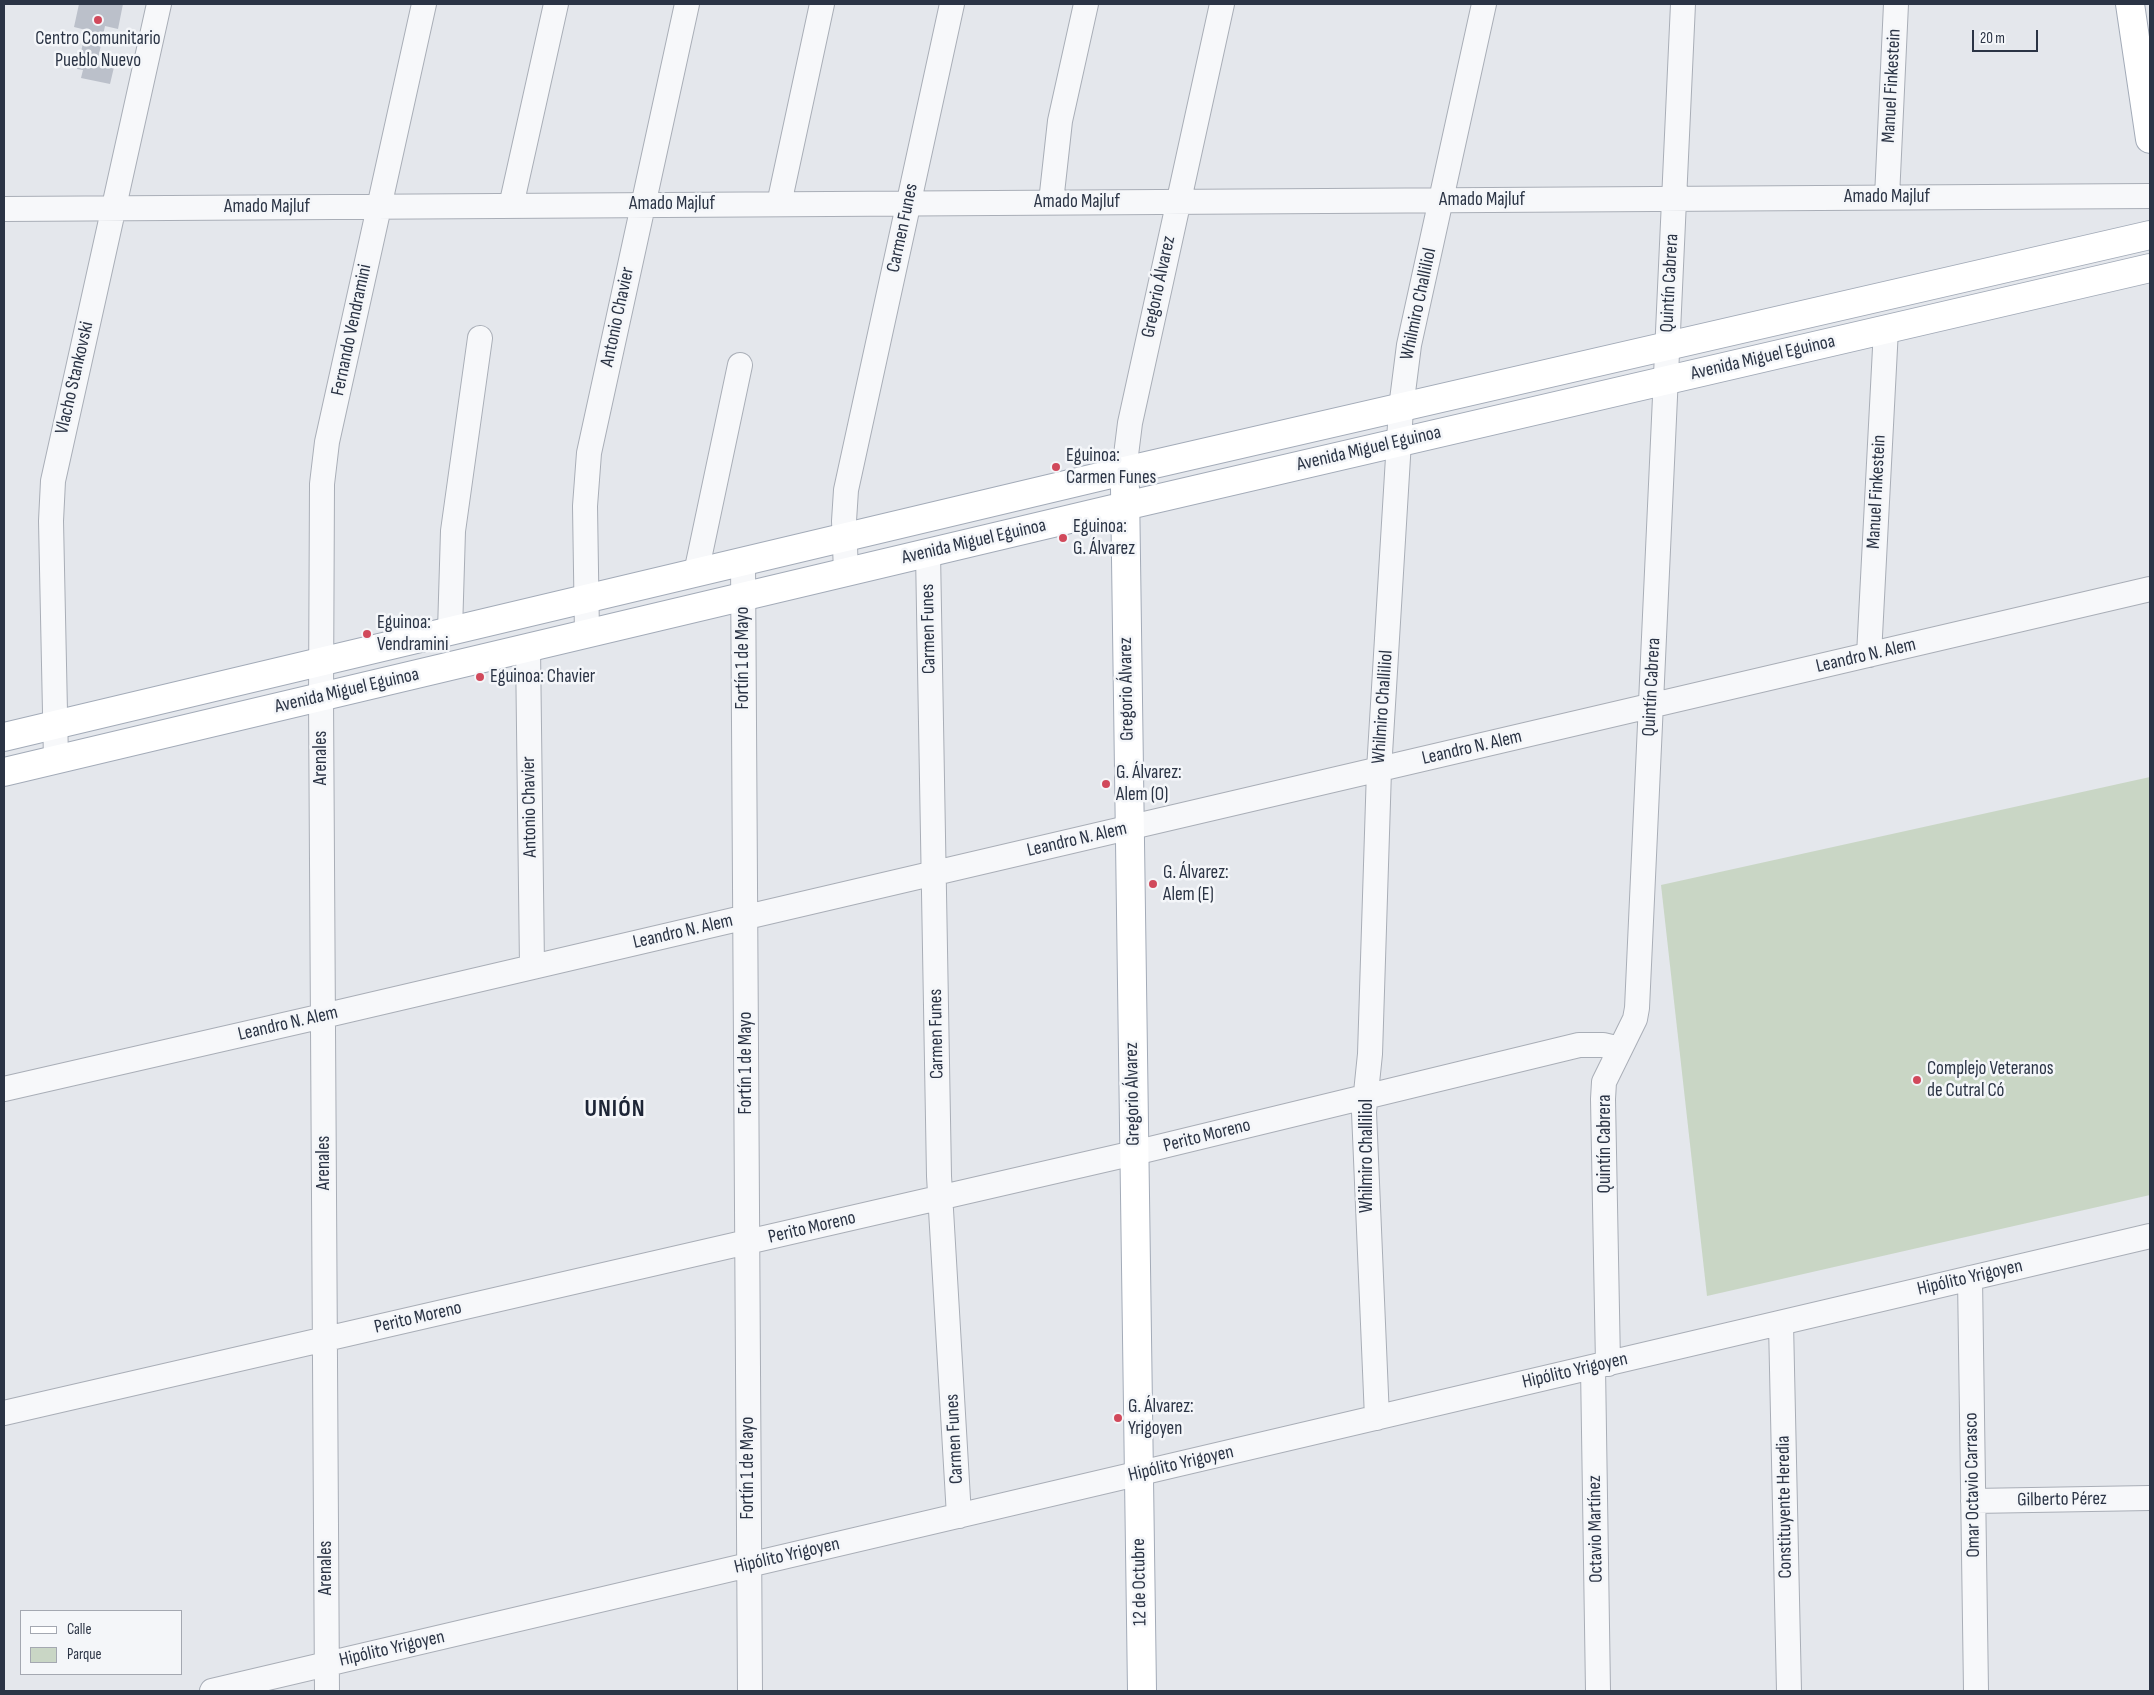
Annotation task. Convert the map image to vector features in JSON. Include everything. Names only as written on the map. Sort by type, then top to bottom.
[{"type":"main road","points":[[2130,4],[2150,140]]},
{"type":"main road","name":"Avenida Miguel Eguinoa","points":[[4,737],[1124,471],[2150,235]]},
{"type":"main road","name":"Avenida Miguel Eguinoa","points":[[4,772],[1125,506],[2150,268]]},
{"type":"main road","name":"Gregorio Álvarez","points":[[1124,471],[1138,1474]]},
{"type":"main road","name":"12 de Octubre","points":[[1138,1474],[1142,1691]]},
{"type":"street","name":"Vlacho Stankovski","points":[[56,760],[51,521],[53,481],[158,4]]},
{"type":"street","name":"Fernando Vendramini","points":[[321,662],[321,499],[325,456],[424,4]]},
{"type":"street","points":[[511,206],[556,4]]},
{"type":"street","name":"Antonio Chavier","points":[[587,634],[586,470],[686,4]]},
{"type":"street","points":[[779,204],[822,4]]},
{"type":"street","name":"Carmen Funes","points":[[846,572],[844,538],[846,490],[952,4]]},
{"type":"street","points":[[1051,202],[1060,121],[1086,4]]},
{"type":"street","name":"Gregorio Álvarez","points":[[1124,471],[1130,422],[1222,4]]},
{"type":"street","name":"Whilmiro Challiliol","points":[[1376,1418],[1363,1132],[1370,1054],[1379,770],[1401,408],[1409,345],[1484,4]]},
{"type":"street","name":"Quintín Cabrera","points":[[1600,1365],[1604,1082],[1635,1019],[1637,1008],[1682,4]]},
{"type":"street","name":"Manuel Finkestein","points":[[1887,197],[1896,4]]},
{"type":"street","name":"Amado Majluf","points":[[4,209],[2150,196]]},
{"type":"street","name":"Manuel Finkestein","points":[[1869,655],[1886,329]]},
{"type":"street","points":[[450,631],[452,540],[480,338]]},
{"type":"street","points":[[696,573],[740,365]]},
{"type":"street","name":"Carmen Funes","points":[[928,553],[940,1198],[959,1516]]},
{"type":"street","name":"Fortín 1 de Mayo","points":[[743,562],[750,1691]]},
{"type":"street","name":"Leandro N. Alem","points":[[4,1088],[745,918],[2150,589]]},
{"type":"street","name":"Antonio Chavier","points":[[528,648],[532,967]]},
{"type":"street","name":"Arenales","points":[[321,662],[326,1691]]},
{"type":"street","name":"Perito Moreno","points":[[4,1412],[1134,1154],[1579,1045],[1603,1045],[1620,1049]]},
{"type":"street","name":"Hipólito Yrigoyen","points":[[212,1691],[2150,1236]]},
{"type":"street","name":"Omar Octavio Carrasco","points":[[1970,1278],[1976,1691]]},
{"type":"street","name":"Constituyente Heredia","points":[[1781,1323],[1789,1691]]},
{"type":"street","name":"Octavio Martínez","points":[[1598,1691],[1600,1365]]},
{"type":"street","name":"Gilberto Pérez","points":[[1973,1501],[2150,1498]]},
{"type":"green space","name":"Complejo Veteranos de Cutral Có","points":[[2150,777],[2150,1195],[1707,1296],[1661,885]]},
{"type":"building","points":[[79,4],[123,4],[118,29],[105,26],[98,59],[115,63],[110,84],[81,78],[83,70],[77,69],[86,30],[74,27]]},
{"type":"place","name":"Centro Comunitario Pueblo Nuevo","points":[[98,20]]},
{"type":"place","name":"Eguinoa: Carmen Funes","points":[[1056,467]]},
{"type":"place","name":"Eguinoa: G. Álvarez","points":[[1063,538]]},
{"type":"place","name":"Eguinoa: Vendramini","points":[[367,634]]},
{"type":"place","name":"Eguinoa: Chavier","points":[[480,677]]},
{"type":"place","name":"G. Álvarez: Alem (O)","points":[[1106,784]]},
{"type":"place","name":"G. Álvarez: Alem (E)","points":[[1153,884]]},
{"type":"place","name":"Complejo Veteranos de Cutral Có","points":[[1917,1080]]},
{"type":"place","name":"G. Álvarez: Yrigoyen","points":[[1118,1418]]},
{"type":"district","name":"UNIÓN","points":[[615,1110]]}]
